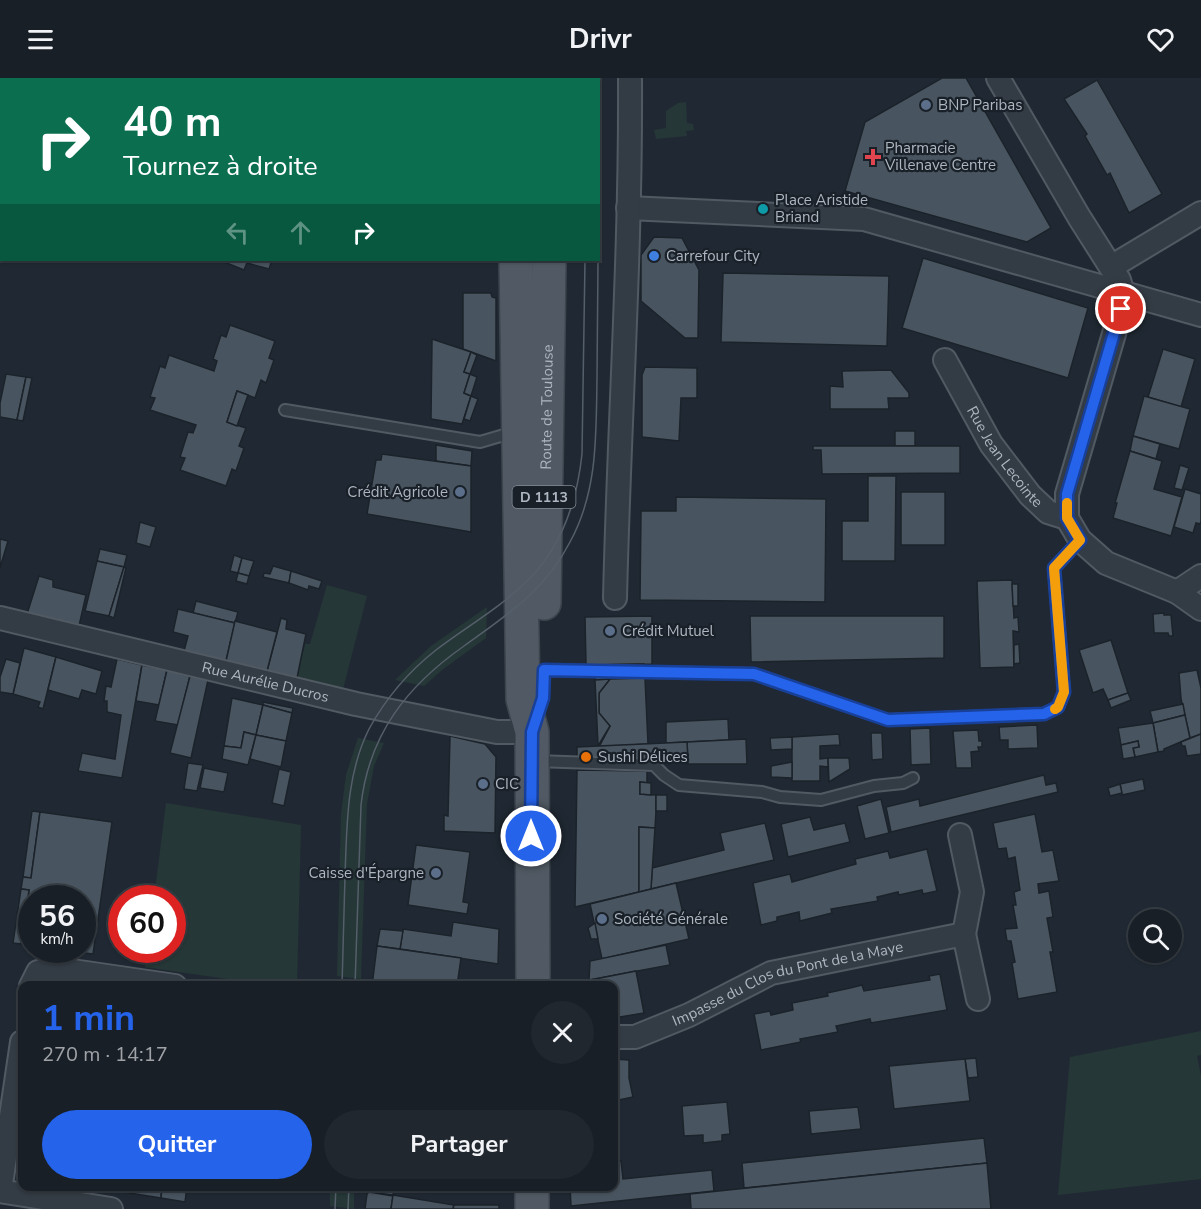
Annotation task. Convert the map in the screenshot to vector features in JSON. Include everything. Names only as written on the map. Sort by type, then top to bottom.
[{"type":"main road","name":"Route de Toulouse","points":[[516,261],[523,699],[532,747],[533,981]]},
{"type":"main road","name":"Route de Toulouse","points":[[532,747],[543,698],[544,670],[544,498],[549,261]]},
{"type":"main road","points":[[532,1191],[532,1209]]},
{"type":"street","points":[[998,78],[1079,217],[1119,280],[1123,293]]},
{"type":"street","points":[[615,598],[630,80]]},
{"type":"street","points":[[628,208],[864,219],[1201,315]]},
{"type":"street","points":[[1111,267],[1201,213]]},
{"type":"street","name":"Rue Jean Lecointe","points":[[945,360],[991,444],[1023,486],[1048,512],[1067,518],[1067,494],[1116,327],[1123,293]]},
{"type":"street","points":[[1067,518],[1080,540],[1106,563],[1177,592],[1201,609]]},
{"type":"street","points":[[1177,592],[1201,576]]},
{"type":"street","name":"Rue Aurélie Ducros","points":[[0,618],[372,708],[497,732],[532,747]]},
{"type":"street","points":[[960,835],[972,892],[964,934],[978,999]]},
{"type":"street","name":"Impasse du Clos du Pont de la Maye","points":[[618,1037],[635,1037],[657,1029],[771,973],[964,934]]},
{"type":"street","points":[[34,981],[38,972],[52,968],[141,981]]},
{"type":"street","points":[[18,1069],[0,1191],[111,1209]]},
{"type":"lane","points":[[285,411],[480,442],[504,435],[519,435],[547,411]]},
{"type":"lane","points":[[544,670],[754,674],[888,720],[1044,714],[1058,707],[1064,692],[1054,568],[1080,540]]},
{"type":"lane","points":[[532,747],[654,765],[664,775],[679,784],[821,800],[874,786],[903,783],[913,778]]},
{"type":"shaded area","points":[[686,102],[687,123],[693,124],[694,130],[686,131],[687,136],[656,139],[654,130],[666,128],[666,111],[678,103]]},
{"type":"shaded area","points":[[327,585],[367,596],[343,689],[297,678],[305,644],[310,644]]},
{"type":"shaded area","points":[[487,607],[486,638],[424,686],[395,680],[431,646]]},
{"type":"shaded area","points":[[358,738],[384,743],[374,766],[367,804],[361,979],[337,976],[341,814],[346,775]]},
{"type":"shaded area","points":[[166,803],[301,825],[297,981],[241,981],[145,967],[146,963],[186,963],[186,885],[156,885]]},
{"type":"shaded area","points":[[1201,1031],[1201,1055],[1197,1056],[1201,1076],[1201,1179],[1058,1195],[1070,1057]]},
{"type":"shaded area","points":[[330,1191],[354,1191],[354,1209],[330,1206]]},
{"type":"building","points":[[942,78],[966,78],[1051,228],[1027,242],[845,191],[865,122]]},
{"type":"building","points":[[1097,80],[1162,194],[1129,213],[1110,173],[1107,175],[1085,136],[1087,134],[1064,99]]},
{"type":"building","points":[[654,237],[682,238],[699,270],[698,338],[685,338],[641,301],[641,255]]},
{"type":"building","points":[[923,258],[1088,308],[1068,378],[902,328]]},
{"type":"building","points":[[272,261],[269,269],[247,263],[244,270],[224,262]]},
{"type":"building","points":[[723,273],[889,276],[887,346],[721,342]]},
{"type":"building","points":[[463,293],[491,293],[492,297],[496,298],[496,361],[463,349]]},
{"type":"building","points":[[230,325],[275,341],[269,358],[274,360],[266,383],[261,380],[255,398],[237,391],[227,422],[246,428],[239,446],[244,448],[236,471],[232,469],[226,486],[180,470],[185,458],[180,457],[188,432],[193,433],[196,425],[150,410],[155,398],[150,397],[160,366],[165,368],[169,355],[214,371],[217,361],[213,359],[221,335],[226,337]]},
{"type":"building","points":[[432,339],[471,352],[464,372],[470,374],[464,393],[471,396],[462,424],[431,419]]},
{"type":"building","points":[[1163,349],[1195,359],[1181,407],[1148,397]]},
{"type":"building","points":[[471,352],[477,355],[470,374],[464,372]]},
{"type":"building","points":[[645,367],[697,368],[697,398],[681,398],[679,441],[642,437],[642,375]]},
{"type":"building","points":[[891,370],[909,393],[909,398],[888,398],[889,409],[830,409],[830,386],[843,387],[842,371]]},
{"type":"building","points":[[6,374],[26,377],[17,420],[0,417],[0,403]]},
{"type":"building","points":[[470,374],[477,377],[471,396],[464,393]]},
{"type":"building","points":[[26,377],[32,378],[23,421],[17,420]]},
{"type":"building","points":[[237,391],[248,395],[237,426],[227,422]]},
{"type":"building","points":[[471,396],[478,399],[470,421],[464,419]]},
{"type":"building","points":[[1144,396],[1190,409],[1179,449],[1133,436]]},
{"type":"building","points":[[895,431],[915,431],[915,446],[895,446]]},
{"type":"building","points":[[1133,436],[1160,444],[1156,459],[1130,451]]},
{"type":"building","points":[[436,445],[472,451],[471,466],[436,461]]},
{"type":"building","points":[[813,446],[960,446],[960,473],[822,474],[821,450],[813,450]]},
{"type":"building","points":[[1130,451],[1162,461],[1154,489],[1182,497],[1171,536],[1113,518]]},
{"type":"building","points":[[382,454],[471,466],[471,532],[367,514],[376,460],[381,460]]},
{"type":"building","points":[[1180,465],[1189,468],[1182,490],[1174,488]]},
{"type":"building","points":[[868,476],[896,476],[895,561],[842,561],[842,521],[868,521]]},
{"type":"building","points":[[1185,489],[1201,494],[1201,521],[1200,524],[1196,523],[1193,533],[1174,527]]},
{"type":"building","points":[[901,492],[945,492],[945,545],[901,545]]},
{"type":"building","points":[[676,497],[826,499],[825,602],[640,600],[641,511],[676,511]]},
{"type":"building","points":[[140,522],[156,527],[150,547],[136,543]]},
{"type":"building","points":[[0,539],[8,541],[0,568]]},
{"type":"building","points":[[100,549],[127,555],[124,567],[97,561]]},
{"type":"building","points":[[234,555],[242,558],[238,573],[230,571]]},
{"type":"building","points":[[242,558],[254,561],[249,576],[238,573]]},
{"type":"building","points":[[97,561],[124,567],[109,616],[85,611]]},
{"type":"building","points":[[273,566],[291,571],[289,583],[263,577],[264,573],[270,574]]},
{"type":"building","points":[[124,567],[126,568],[114,618],[109,616]]},
{"type":"building","points":[[291,571],[322,581],[319,589],[309,586],[308,590],[289,583]]},
{"type":"building","points":[[238,573],[249,576],[247,584],[236,581]]},
{"type":"building","points":[[39,576],[53,580],[53,587],[86,595],[79,626],[27,614]]},
{"type":"building","points":[[1012,580],[1014,618],[1018,617],[1019,632],[1013,631],[1014,667],[980,668],[977,581]]},
{"type":"building","points":[[1012,584],[1018,584],[1018,606],[1013,606]]},
{"type":"building","points":[[196,601],[238,612],[235,623],[193,613]]},
{"type":"building","points":[[178,609],[235,623],[226,661],[184,651],[188,636],[173,632]]},
{"type":"building","points":[[1164,613],[1164,615],[1171,615],[1173,636],[1169,636],[1168,633],[1154,633],[1153,614]]},
{"type":"building","points":[[652,616],[652,664],[586,665],[585,617]]},
{"type":"building","points":[[750,616],[944,616],[944,658],[751,662]]},
{"type":"building","points":[[281,618],[287,620],[286,629],[306,634],[297,678],[267,671]]},
{"type":"building","points":[[235,621],[277,632],[267,671],[226,661]]},
{"type":"building","points":[[1111,640],[1128,693],[1108,700],[1103,689],[1093,693],[1079,650]]},
{"type":"building","points":[[1019,644],[1020,663],[1014,664],[1014,645]]},
{"type":"building","points":[[24,648],[56,657],[43,709],[38,707],[40,702],[13,694]]},
{"type":"building","points":[[56,657],[102,671],[96,694],[82,690],[79,699],[48,690]]},
{"type":"building","points":[[6,659],[20,663],[13,694],[0,692],[0,677]]},
{"type":"building","points":[[117,659],[142,665],[122,778],[78,771],[82,753],[115,759],[121,715],[107,712],[107,701],[104,701],[106,686],[111,687]]},
{"type":"building","points":[[644,664],[645,678],[595,680],[594,665]]},
{"type":"building","points":[[142,665],[167,670],[159,705],[136,701]]},
{"type":"building","points":[[167,670],[190,676],[178,725],[155,721]]},
{"type":"building","points":[[1197,670],[1201,688],[1201,734],[1190,738],[1181,699],[1179,673]]},
{"type":"building","points":[[190,676],[208,680],[191,758],[170,753]]},
{"type":"building","points":[[645,678],[648,744],[599,747],[610,726],[599,713],[599,693],[610,679]]},
{"type":"building","points":[[610,679],[599,693],[599,713],[610,726],[598,746],[595,680]]},
{"type":"building","points":[[1128,693],[1131,700],[1111,708],[1108,700]]},
{"type":"building","points":[[232,698],[263,705],[256,735],[244,732],[241,748],[224,746]]},
{"type":"building","points":[[263,702],[293,708],[292,713],[263,705]]},
{"type":"building","points":[[1183,704],[1185,715],[1153,723],[1150,711]]},
{"type":"building","points":[[263,705],[292,713],[286,741],[256,735]]},
{"type":"building","points":[[1185,715],[1190,738],[1158,752],[1153,723]]},
{"type":"building","points":[[728,719],[729,740],[666,743],[666,722]]},
{"type":"building","points":[[1153,723],[1158,752],[1135,757],[1133,748],[1139,747],[1138,741],[1121,745],[1118,728]]},
{"type":"building","points":[[1037,725],[1038,748],[1008,749],[1008,740],[1000,740],[999,727]]},
{"type":"building","points":[[930,728],[931,764],[911,765],[910,729]]},
{"type":"building","points":[[978,730],[982,747],[978,747],[979,751],[971,752],[972,768],[956,768],[953,731]]},
{"type":"building","points":[[244,732],[256,735],[248,765],[222,759],[224,746],[241,748]]},
{"type":"building","points":[[871,733],[882,733],[883,759],[872,760]]},
{"type":"building","points":[[839,734],[840,745],[820,746],[820,759],[828,758],[829,782],[828,767],[820,766],[820,781],[792,781],[792,737]]},
{"type":"building","points":[[1201,734],[1201,754],[1187,756],[1185,746],[1182,746],[1181,742]]},
{"type":"building","points":[[256,735],[286,741],[281,767],[250,759]]},
{"type":"building","points":[[450,736],[485,744],[496,757],[495,833],[444,831],[444,815],[448,816]]},
{"type":"building","points":[[792,737],[792,749],[771,750],[770,738]]},
{"type":"building","points":[[746,739],[747,764],[688,764],[687,742]]},
{"type":"building","points":[[1138,741],[1139,747],[1133,748],[1135,757],[1123,759],[1121,745]]},
{"type":"building","points":[[687,742],[688,760],[619,763],[619,770],[577,770],[577,747]]},
{"type":"building","points":[[828,758],[849,758],[850,769],[829,782]]},
{"type":"building","points":[[792,762],[792,778],[771,777],[771,766]]},
{"type":"building","points":[[188,763],[203,765],[197,791],[184,789]]},
{"type":"building","points":[[204,768],[228,773],[224,792],[200,788]]},
{"type":"building","points":[[279,769],[291,772],[284,806],[272,803]]},
{"type":"building","points":[[577,770],[647,771],[647,783],[640,782],[640,794],[656,795],[656,811],[655,828],[639,827],[639,892],[575,907]]},
{"type":"building","points":[[1044,775],[1046,785],[1056,783],[1058,792],[891,832],[886,807],[919,799],[920,806]]},
{"type":"building","points":[[1143,779],[1145,790],[1122,795],[1120,784]]},
{"type":"building","points":[[640,782],[651,783],[651,795],[640,794]]},
{"type":"building","points":[[1120,784],[1122,793],[1110,796],[1108,788]]},
{"type":"building","points":[[656,795],[667,795],[667,811],[656,811]]},
{"type":"building","points":[[881,799],[889,833],[865,839],[857,806]]},
{"type":"building","points":[[32,811],[40,812],[31,878],[23,877]]},
{"type":"building","points":[[40,812],[112,822],[96,933],[96,885],[22,885],[23,877],[31,878]]},
{"type":"building","points":[[1035,814],[1042,852],[1053,850],[1059,881],[1038,884],[1039,893],[1049,891],[1053,917],[1047,918],[1057,992],[1018,999],[1012,963],[1015,962],[1011,941],[1007,941],[1005,929],[1017,928],[1013,905],[1016,905],[1014,892],[1020,890],[1015,857],[1008,859],[1006,848],[998,849],[993,823]]},
{"type":"building","points":[[810,817],[814,830],[845,823],[850,842],[788,857],[781,824]]},
{"type":"building","points":[[765,823],[774,860],[651,889],[652,868],[724,850],[720,833]]},
{"type":"building","points":[[639,827],[655,828],[651,889],[639,892]]},
{"type":"building","points":[[416,845],[470,852],[463,902],[469,903],[467,914],[408,905]]},
{"type":"building","points":[[927,849],[937,891],[923,894],[922,890],[899,895],[898,892],[877,897],[878,901],[831,909],[832,913],[800,921],[799,912],[777,917],[777,921],[761,925],[753,883],[790,874],[792,882],[856,864],[855,859],[888,851],[890,858]]},
{"type":"building","points":[[676,883],[689,939],[602,959],[590,904]]},
{"type":"building","points":[[18,909],[18,944],[13,943]]},
{"type":"building","points":[[453,922],[499,929],[498,964],[400,949],[403,929],[451,936]]},
{"type":"building","points":[[595,923],[598,939],[591,939],[588,928]]},
{"type":"building","points":[[380,929],[403,931],[400,949],[377,946]]},
{"type":"building","points":[[666,945],[670,965],[589,980],[590,961]]},
{"type":"building","points":[[377,946],[461,958],[458,981],[373,981]]},
{"type":"building","points":[[636,971],[644,1013],[618,1017],[618,981],[590,980]]},
{"type":"building","points":[[940,974],[947,1010],[871,1023],[870,1019],[836,1026],[838,1032],[800,1039],[801,1042],[761,1050],[754,1014],[770,1011],[771,1015],[793,1010],[792,1003],[828,996],[827,993],[862,985],[864,991],[930,980],[929,976]]},
{"type":"building","points":[[976,1058],[978,1077],[968,1078],[965,1059]]},
{"type":"building","points":[[618,1059],[629,1060],[629,1078],[633,1097],[618,1100]]},
{"type":"building","points":[[965,1059],[970,1101],[894,1109],[889,1066]]},
{"type":"building","points":[[727,1102],[730,1134],[722,1135],[722,1141],[703,1143],[703,1135],[684,1136],[682,1106]]},
{"type":"building","points":[[858,1107],[861,1129],[811,1134],[809,1111]]},
{"type":"building","points":[[984,1138],[987,1163],[744,1188],[742,1163]]},
{"type":"building","points":[[618,1161],[621,1161],[623,1179],[712,1170],[714,1191],[571,1206],[570,1191],[618,1191]]},
{"type":"building","points":[[987,1163],[991,1209],[691,1209],[690,1194]]},
{"type":"building","points":[[117,1191],[162,1191],[161,1198]]},
{"type":"building","points":[[162,1191],[186,1191],[185,1202],[161,1198]]},
{"type":"building","points":[[369,1191],[394,1191],[393,1195]]},
{"type":"building","points":[[369,1192],[393,1196],[391,1209],[365,1209]]},
{"type":"building","points":[[393,1195],[454,1205],[453,1209],[391,1209]]},
{"type":"building","points":[[454,1205],[499,1205],[499,1209],[453,1209]]},
{"type":"tram line","points":[[600,132],[601,78]]},
{"type":"tram line","points":[[342,981],[349,801],[356,764],[369,729],[390,696],[416,667],[506,600],[539,568],[558,539],[571,506],[582,454],[585,261]]},
{"type":"tram line","points":[[355,981],[361,805],[365,779],[382,734],[408,695],[425,678],[524,601],[549,575],[570,542],[586,503],[594,462],[598,261]]},
{"type":"tram line","points":[[335,1209],[336,1191]]},
{"type":"tram line","points":[[348,1209],[349,1191]]},
{"type":"slow traffic","points":[[1055,709],[1064,692],[1054,568],[1080,540],[1067,518],[1067,503]]},
{"type":"place","name":"BNP Paribas","points":[[926,105]]},
{"type":"place","name":"Pharmacie Villenave Centre","points":[[873,157]]},
{"type":"place","name":"Place Aristide Briand","points":[[763,209]]},
{"type":"place","name":"Carrefour City","points":[[654,256]]},
{"type":"place","name":"Crédit Agricole","points":[[460,492]]},
{"type":"place","name":"Crédit Mutuel","points":[[610,631]]},
{"type":"place","name":"Sushi Délices","points":[[586,757]]},
{"type":"place","name":"CIC","points":[[483,784]]},
{"type":"place","name":"Caisse d'Épargne","points":[[436,873]]},
{"type":"place","name":"Société Générale","points":[[602,919]]},
{"type":"route","points":[[531,836],[532,732],[543,698],[544,670],[754,674],[888,720],[1044,714],[1058,707],[1064,692],[1054,568],[1080,540],[1067,518],[1067,494],[1121,309]]}]
